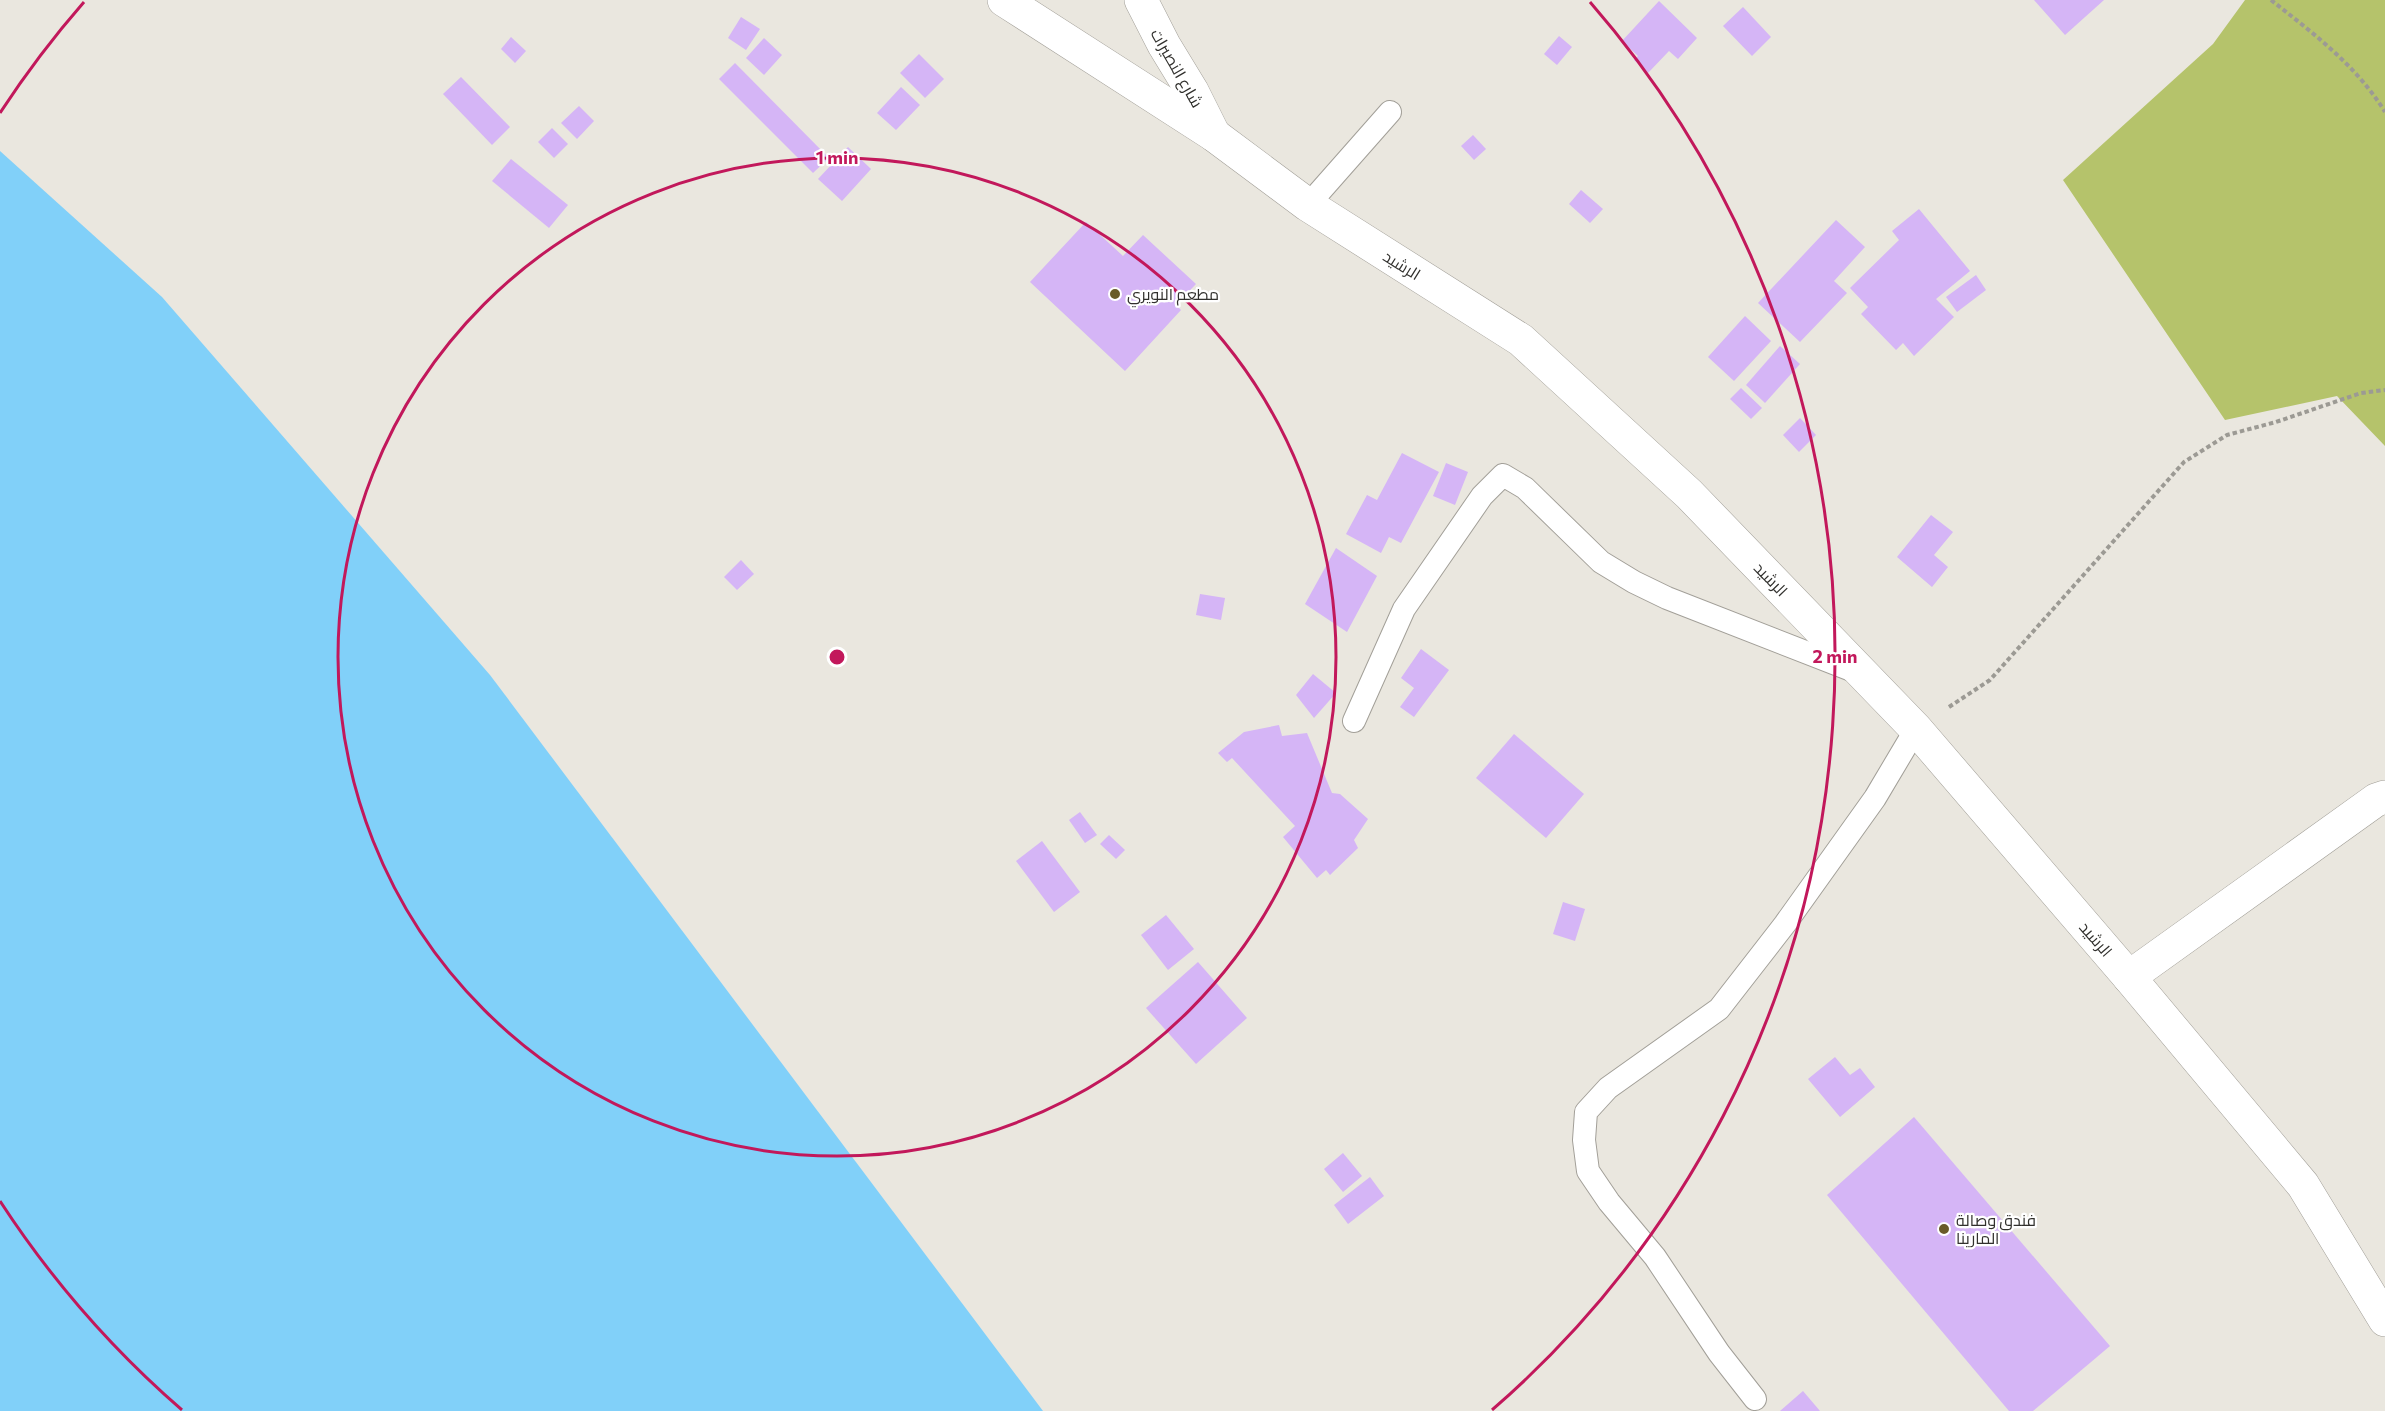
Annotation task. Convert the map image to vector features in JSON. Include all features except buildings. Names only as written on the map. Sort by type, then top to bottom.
[{"type":"main road","name":"الرشيد","points":[[1004,0],[1214,135],[1308,205],[1521,340],[1689,494],[1916,729],[2129,977],[2303,1185],[2385,1320]]},
{"type":"main road","name":"شارع النصيرات","points":[[1141,0],[1214,135]]},
{"type":"main road","points":[[2129,977],[2385,796]]},
{"type":"lane","points":[[1308,205],[1390,112]]},
{"type":"lane","points":[[1354,721],[1404,609],[1482,496],[1503,475],[1525,488],[1601,562],[1634,582],[1667,598],[1863,675]]},
{"type":"lane","points":[[1755,1399],[1719,1353],[1655,1257],[1609,1202],[1588,1171],[1584,1140],[1586,1112],[1608,1088],[1719,1009],[1785,924],[1875,798],[1916,729]]},
{"type":"path","points":[[2271,0],[2345,61],[2373,93],[2385,112]]},
{"type":"path","points":[[1916,729],[1990,680],[2184,462],[2226,435],[2276,422],[2361,393],[2385,390]]},
{"type":"green space","points":[[2245,0],[2385,0],[2385,446],[2337,396],[2225,420],[2063,180],[2213,44]]},
{"type":"water","points":[[0,151],[162,297],[490,675],[1043,1411],[0,1411]]},
{"type":"place","name":"مطعم النويري","points":[[1115,294]]},
{"type":"place","name":"فندق وصالة المارينا","points":[[1944,1229]]}]
